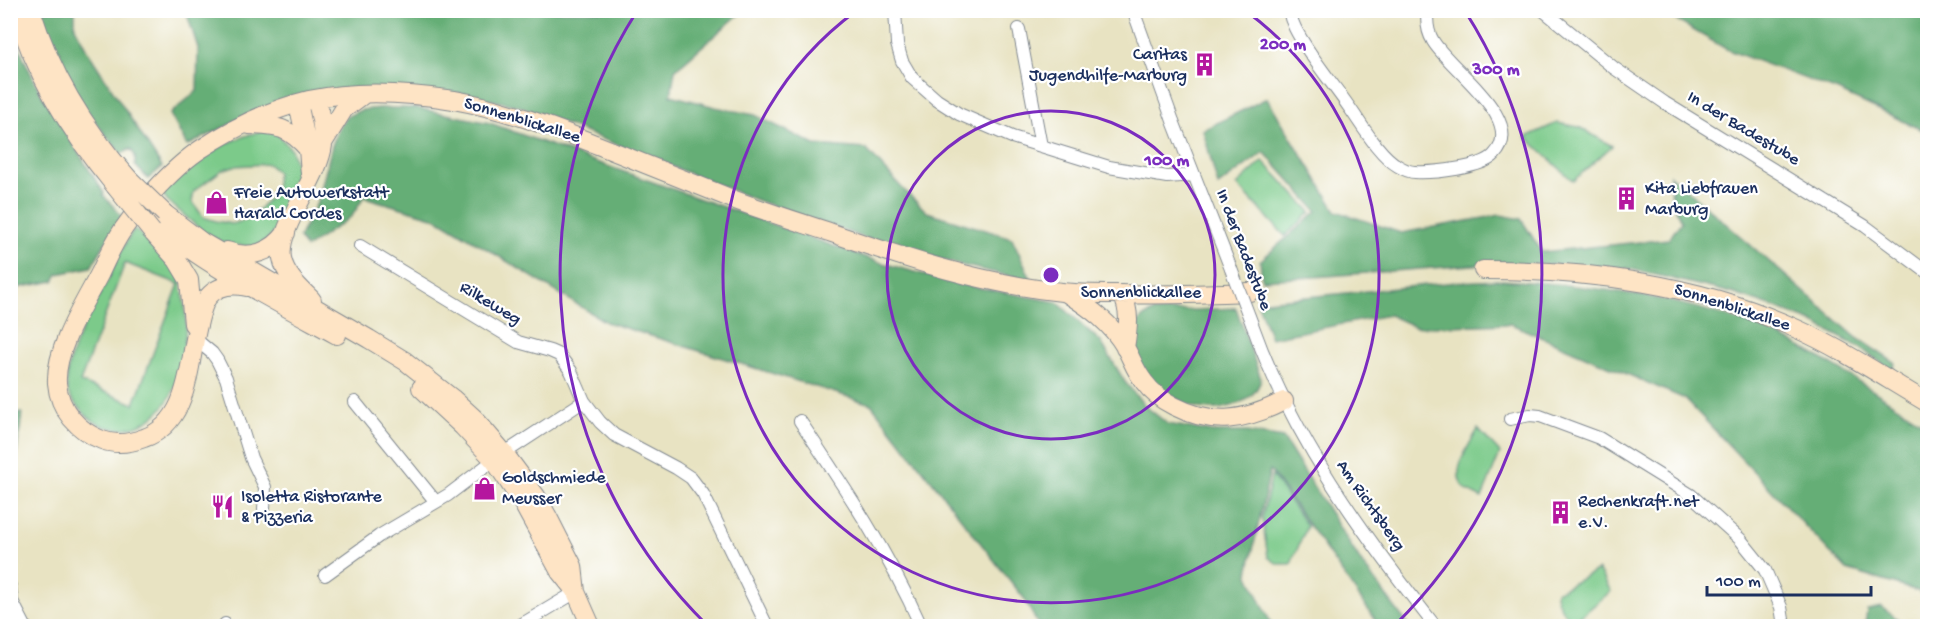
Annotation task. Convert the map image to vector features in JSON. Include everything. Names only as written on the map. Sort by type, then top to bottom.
[{"type":"main road","points":[[16,10],[30,50],[56,101],[87,149],[122,182],[158,224],[200,258],[247,287],[359,346],[390,365],[419,386],[499,456],[536,496],[557,534],[573,566],[576,592],[591,627]]},
{"type":"main road","points":[[31,10],[42,43],[59,79],[122,182]]},
{"type":"main road","points":[[316,146],[344,109],[364,95]]},
{"type":"main road","name":"Sonnenblickallee","points":[[194,338],[182,400],[172,417],[152,435],[132,442],[110,442],[99,439],[79,428],[61,402],[57,386],[61,356],[75,322],[124,228],[153,192],[189,157],[244,125],[307,101],[364,95],[427,96],[461,101],[505,112],[544,124],[739,201],[918,262],[1021,286],[1066,293],[1176,296],[1250,292]]},
{"type":"main road","points":[[307,101],[320,112],[316,146],[320,159],[286,233],[282,249],[285,269],[326,315]]},
{"type":"main road","points":[[244,125],[276,127],[316,146]]},
{"type":"main road","points":[[158,224],[189,280],[194,338]]},
{"type":"main road","points":[[158,224],[235,254],[246,255],[273,248],[286,233]]},
{"type":"main road","points":[[202,242],[405,362],[475,419],[499,456]]},
{"type":"main road","name":"Sonnenblickallee","points":[[1483,270],[1520,270],[1622,278],[1699,294],[1737,305],[1798,329],[1928,403]]},
{"type":"main road","points":[[194,338],[208,298],[224,286],[247,287]]},
{"type":"main road","points":[[1066,293],[1093,310],[1112,329],[1125,348],[1132,366],[1150,390],[1187,412],[1206,418],[1234,418],[1266,410],[1284,401]]},
{"type":"main road","points":[[1112,329],[1111,316],[1122,294]]},
{"type":"main road","points":[[1122,294],[1128,309],[1125,348]]},
{"type":"street","points":[[895,10],[897,44],[902,61],[920,86],[936,100],[959,114],[1012,137],[1109,167],[1167,177],[1194,175]]},
{"type":"street","name":"In der Badestube","points":[[1133,10],[1194,175],[1284,401]]},
{"type":"street","points":[[1289,10],[1295,28],[1319,65],[1389,160],[1414,172],[1475,165],[1492,157],[1499,150],[1502,141],[1502,129],[1498,117],[1484,98],[1434,43],[1427,25],[1428,10]]},
{"type":"street","name":"In der Badestube","points":[[1543,10],[1614,68],[1665,103],[1865,225],[1928,273]]},
{"type":"street","points":[[1019,29],[1041,146]]},
{"type":"street","name":"Rilkeweg","points":[[360,246],[518,342],[559,355],[572,371],[584,402],[600,422],[614,435],[691,478],[703,494],[767,627]]},
{"type":"street","points":[[194,338],[212,352],[226,378],[251,458],[264,487],[264,508]]},
{"type":"street","name":"Am Richtsberg","points":[[1284,401],[1337,493],[1435,627]]},
{"type":"street","points":[[355,402],[436,502]]},
{"type":"street","points":[[325,575],[379,536],[436,502],[499,456],[584,402]]},
{"type":"street","points":[[1510,419],[1530,415],[1540,416],[1599,438],[1691,495],[1740,539],[1766,570],[1781,607],[1784,627]]},
{"type":"street","points":[[800,421],[854,501],[901,583],[921,627]]},
{"type":"street","points":[[10,585],[12,601],[25,627]]},
{"type":"street","points":[[519,627],[576,592]]},
{"type":"green space","points":[[41,11],[75,11],[75,27],[88,52],[162,167],[148,179],[135,165],[135,156],[131,149],[121,154],[89,114],[54,53]]},
{"type":"green space","points":[[186,11],[743,11],[675,70],[671,95],[755,115],[815,145],[866,149],[927,212],[1012,238],[1032,281],[957,264],[874,241],[762,202],[519,106],[459,93],[260,109],[187,146],[170,114],[197,91],[198,48]]},
{"type":"green space","points":[[1660,11],[1927,11],[1927,132],[1838,91],[1728,50]]},
{"type":"green space","points":[[10,23],[40,92],[104,193],[103,195],[122,216],[91,267],[58,274],[54,281],[11,289]]},
{"type":"green space","points":[[1267,98],[1336,211],[1401,233],[1500,215],[1521,219],[1542,252],[1669,239],[1681,222],[1672,199],[1670,175],[1857,338],[1895,363],[1893,371],[1860,348],[1812,322],[1732,293],[1631,269],[1586,265],[1499,263],[1262,280],[1260,261],[1317,211],[1264,152],[1218,186],[1203,130]]},
{"type":"green space","points":[[417,108],[490,123],[879,262],[958,284],[1057,302],[1101,342],[1125,382],[1145,406],[1168,424],[1213,432],[1247,432],[1283,438],[1363,565],[1409,626],[1376,626],[1376,621],[1270,470],[1248,573],[1272,626],[1039,626],[1023,597],[871,404],[606,322],[436,218],[364,197],[352,216],[306,248],[299,238],[318,201],[338,129],[346,117],[361,110]]},
{"type":"green space","points":[[1557,123],[1579,127],[1612,146],[1573,181],[1526,137]]},
{"type":"green space","points":[[262,131],[277,134],[291,149],[299,174],[296,202],[281,226],[266,241],[254,247],[228,244],[207,235],[161,192],[220,147]],"holes":[[[268,164],[277,172],[275,192],[250,219],[232,224],[203,217],[192,201],[194,191],[222,170],[234,166]]]},
{"type":"green space","points":[[1263,161],[1311,212],[1285,236],[1237,185]]},
{"type":"green space","points":[[134,229],[145,238],[147,237],[177,271],[184,297],[186,327],[177,379],[171,395],[154,416],[143,423],[119,429],[95,422],[84,413],[69,395],[67,374],[81,331]],"holes":[[[125,263],[179,284],[134,404],[80,382]]]},
{"type":"green space","points":[[1499,280],[1569,285],[1642,296],[1713,312],[1747,323],[1779,336],[1817,356],[1927,425],[1927,598],[1918,591],[1847,570],[1685,399],[1511,324],[1416,327],[1389,315],[1271,338],[1257,302],[1457,282]]},
{"type":"green space","points":[[1236,308],[1261,379],[1251,396],[1233,406],[1223,408],[1192,406],[1174,397],[1146,375],[1140,363],[1136,340],[1137,326],[1141,319],[1153,312]]},
{"type":"green space","points":[[22,413],[11,499],[11,414]]},
{"type":"green space","points":[[1478,429],[1500,453],[1482,498],[1466,489],[1459,476],[1462,459]]},
{"type":"green space","points":[[1272,475],[1307,526],[1291,564],[1278,564],[1268,557],[1262,518]]},
{"type":"green space","points":[[1598,570],[1611,591],[1574,622],[1559,605],[1556,592]]},
{"type":"green space","points":[[1881,607],[1907,626],[1865,626],[1867,610]]},
{"type":"place","name":"Caritas Jugendhilfe-Marburg","points":[[1205,65]]},
{"type":"place","name":"Kita Liebfrauen Marburg","points":[[1627,199]]},
{"type":"place","name":"Freie Autowerkstatt Harald Cordes","points":[[216,203]]},
{"type":"place","name":"Goldschmiede Meusser","points":[[484,488]]},
{"type":"place","name":"Isoletta Ristorante & Pizzeria","points":[[223,507]]},
{"type":"place","name":"Rechenkraft.net e.V.","points":[[1560,512]]}]
